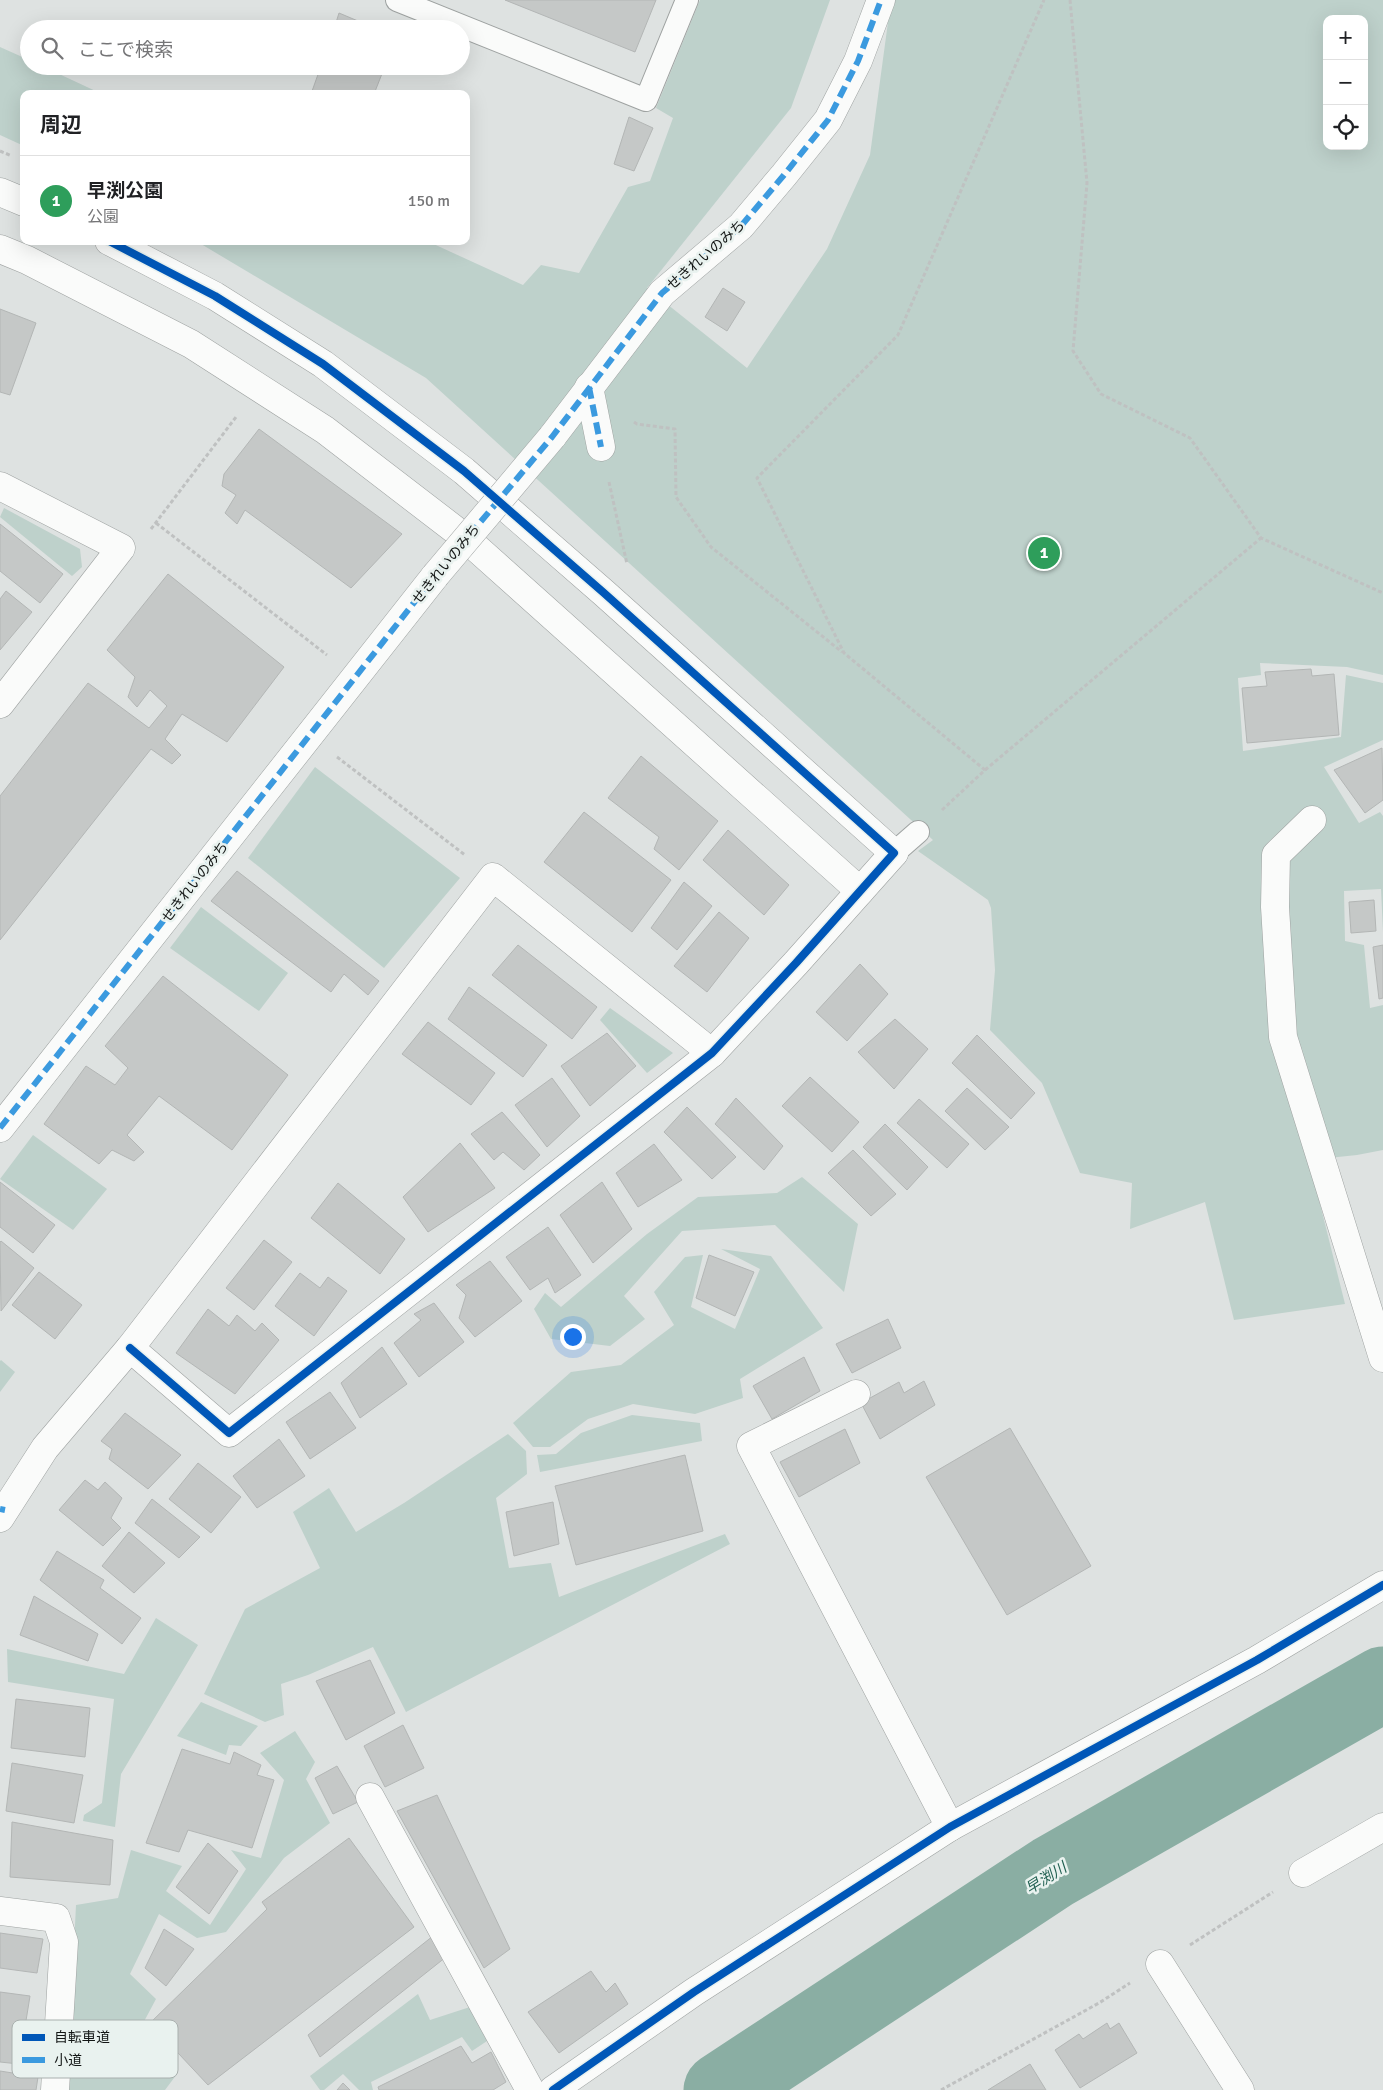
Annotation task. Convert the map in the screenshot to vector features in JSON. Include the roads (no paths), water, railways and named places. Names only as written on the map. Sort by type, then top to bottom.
[{"type":"street","name":"せきれいのみち","points":[[0,1128],[435,576],[552,437],[662,293],[741,226],[828,120],[858,61],[881,0]]},
{"type":"street","points":[[0,192],[20,200]]},
{"type":"street","points":[[117,245],[215,296],[323,364],[464,471],[604,593],[894,854],[712,1053],[229,1434],[130,1348]]},
{"type":"street","points":[[0,249],[27,260],[191,344],[325,430],[463,536],[860,891]]},
{"type":"street","points":[[589,387],[601,447]]},
{"type":"street","points":[[0,486],[121,548],[0,704]]},
{"type":"street","points":[[1312,820],[1276,855],[1275,907],[1283,1038],[1383,1358]]},
{"type":"street","points":[[2,1512],[45,1448],[130,1348],[493,877],[712,1053]]},
{"type":"street","points":[[856,1394],[751,1446],[950,1827]]},
{"type":"street","points":[[553,2090],[694,1992],[950,1827],[1257,1660],[1383,1585]]},
{"type":"street","points":[[370,1797],[530,2090]]},
{"type":"street","points":[[1303,1873],[1383,1827]]},
{"type":"street","points":[[0,1911],[56,1918],[64,1942],[59,2020]]},
{"type":"street","points":[[1160,1964],[1240,2090]]},
{"type":"lane","points":[[397,0],[447,20]]},
{"type":"lane","points":[[470,29],[646,100],[687,0]]},
{"type":"lane","points":[[894,854],[918,832]]},
{"type":"waterway","name":"早渕川","points":[[721,2090],[1053,1872],[1383,1684]]},
{"type":"place","name":"早渕公園","points":[[1044,553]]}]
